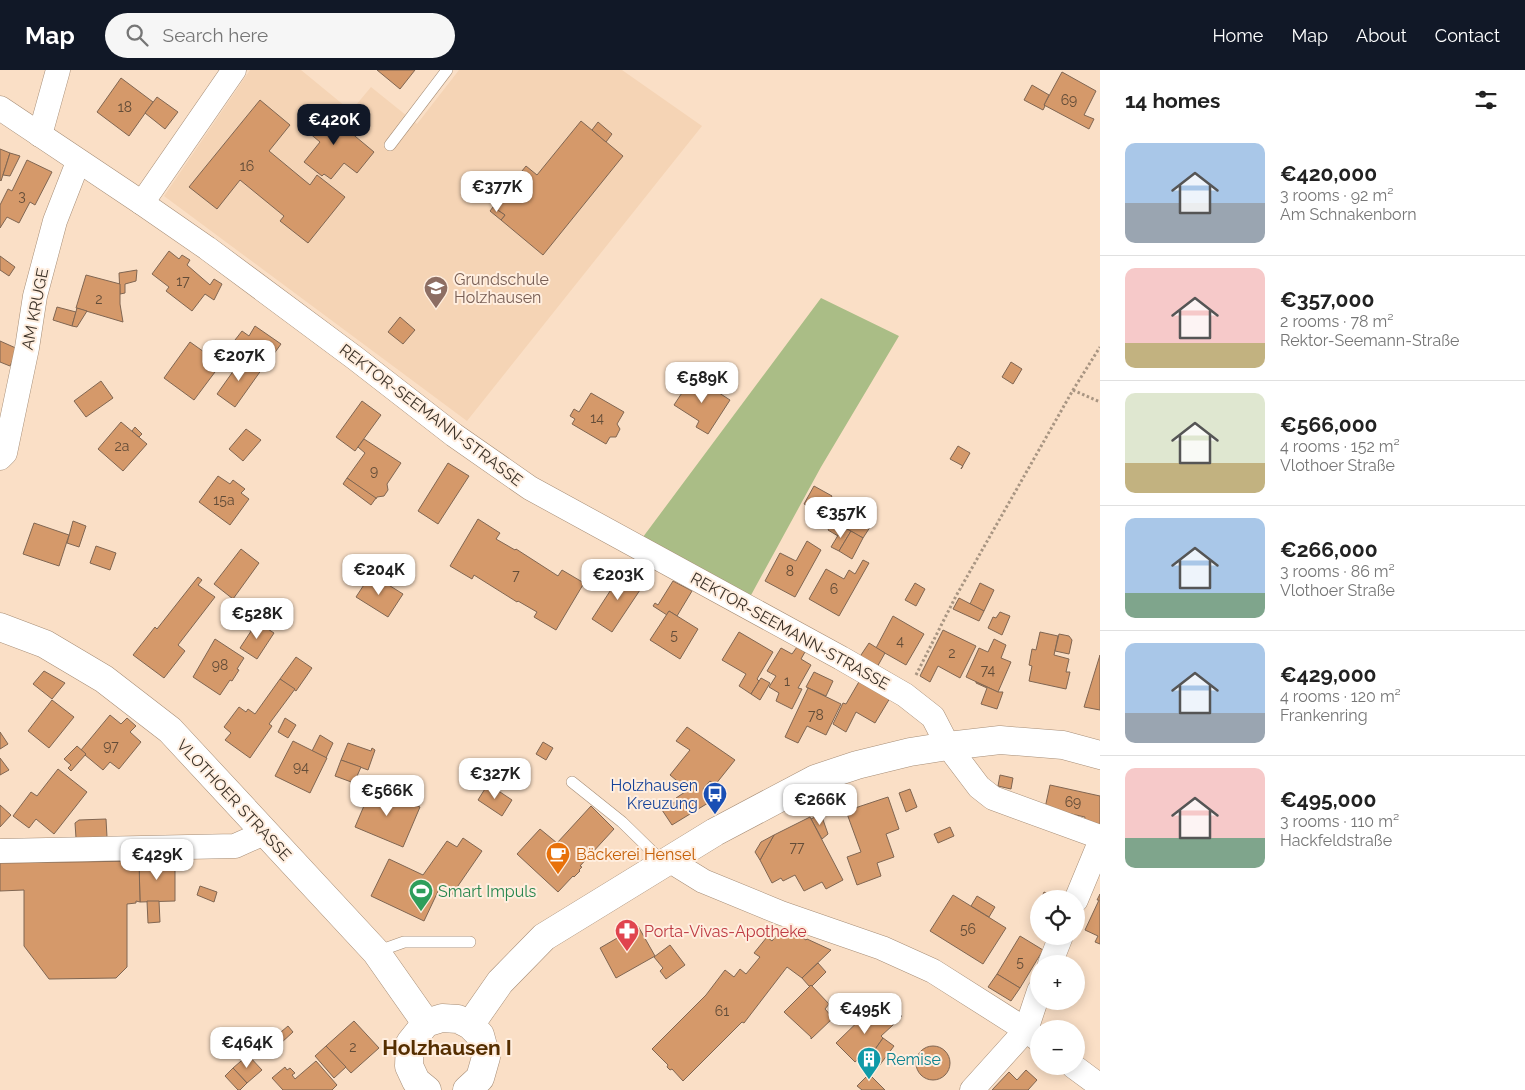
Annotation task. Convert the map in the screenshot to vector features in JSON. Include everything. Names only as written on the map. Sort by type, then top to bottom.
[{"type":"street","points":[[40,135],[58,70]]},
{"type":"street","points":[[142,203],[234,70]]},
{"type":"street","name":"REKTOR-SEEMANN-STRASSE","points":[[0,108],[207,248],[355,358],[454,435],[530,488],[905,695],[934,717],[948,746],[979,787],[993,798],[1100,837]]},
{"type":"street","name":"AM KRUGE","points":[[0,458],[5,453],[18,394],[35,296],[55,221],[78,162]]},
{"type":"street","name":"VLOTHOER STRASSE","points":[[0,627],[46,644],[104,679],[170,730],[376,952],[426,1024]]},
{"type":"street","points":[[470,1025],[500,982],[544,937],[715,832],[815,779],[857,765],[910,752],[1000,740],[1063,745],[1100,755]]},
{"type":"street","points":[[0,851],[235,846],[264,833]]},
{"type":"street","points":[[1080,890],[1100,842]]},
{"type":"street","points":[[666,862],[703,881],[782,913],[882,948],[933,971],[1030,1034]]},
{"type":"street","points":[[417,1087],[409,1066],[410,1043],[426,1024],[442,1018],[458,1019],[470,1025],[480,1035],[486,1057],[480,1078],[469,1090]]},
{"type":"street","points":[[972,1090],[1030,1037]]},
{"type":"street","points":[[1085,1075],[1100,1086]]},
{"type":"lane","points":[[390,145],[447,70]]},
{"type":"lane","points":[[572,782],[622,822],[666,862]]},
{"type":"lane","points":[[376,952],[404,942],[470,942]]},
{"type":"path","points":[[905,695],[956,596],[1073,390],[1100,347]]},
{"type":"path","points":[[1073,390],[1100,402]]},
{"type":"shaded area","name":"Grundschule Holzhausen","points":[[250,70],[301,70],[351,111],[371,87],[417,124],[459,70],[622,70],[702,126],[467,421],[164,196]]},
{"type":"green space","points":[[821,298],[899,336],[821,467],[750,597],[643,537]]},
{"type":"building","points":[[377,70],[415,70],[400,89]]},
{"type":"building","points":[[1062,72],[1096,91],[1084,115],[1094,119],[1089,129],[1044,105]]},
{"type":"building","points":[[121,78],[153,102],[129,136],[97,112]]},
{"type":"building","points":[[1032,85],[1049,95],[1043,110],[1024,100]]},
{"type":"building","points":[[157,97],[178,112],[165,129],[145,113]]},
{"type":"building","points":[[260,100],[290,125],[269,151],[310,185],[317,175],[345,197],[308,243],[280,221],[284,216],[240,180],[217,209],[189,187]]},
{"type":"building","points":[[319,106],[374,152],[357,173],[344,163],[331,179],[324,174],[322,176],[304,162],[320,142],[302,127]]},
{"type":"building","points":[[581,121],[623,156],[543,255],[501,220],[505,215],[493,207],[526,166],[537,175]]},
{"type":"building","points":[[598,122],[612,134],[606,142],[592,130]]},
{"type":"building","points":[[0,149],[10,153],[1,181],[0,180]]},
{"type":"building","points":[[10,153],[20,156],[10,176],[3,175]]},
{"type":"building","points":[[27,160],[52,172],[35,205],[30,202],[19,223],[7,217],[0,228],[0,205],[8,189],[12,191]]},
{"type":"building","points":[[493,207],[505,215],[501,220],[490,211]]},
{"type":"building","points":[[169,251],[179,259],[182,255],[190,260],[187,265],[210,285],[214,279],[222,284],[214,300],[205,294],[192,311],[166,291],[169,287],[152,274]]},
{"type":"building","points":[[0,256],[15,267],[9,276],[0,270]]},
{"type":"building","points":[[137,270],[136,281],[125,284],[125,293],[120,294],[119,273]]},
{"type":"building","points":[[86,275],[120,284],[120,304],[123,322],[76,308]]},
{"type":"building","points":[[57,307],[76,312],[72,326],[53,320]]},
{"type":"building","points":[[77,308],[87,311],[77,327],[72,326]]},
{"type":"building","points":[[400,317],[415,330],[403,344],[388,332]]},
{"type":"building","points":[[255,326],[281,344],[263,369],[238,351],[242,345],[235,340],[242,331],[249,336]]},
{"type":"building","points":[[0,341],[18,349],[10,366],[0,362]]},
{"type":"building","points":[[190,342],[221,364],[194,400],[164,378]]},
{"type":"building","points":[[244,356],[262,369],[235,407],[217,394]]},
{"type":"building","points":[[1011,362],[1022,369],[1013,384],[1002,377]]},
{"type":"building","points":[[693,376],[730,400],[708,434],[696,427],[699,421],[674,405]]},
{"type":"building","points":[[101,381],[113,398],[86,417],[74,401]]},
{"type":"building","points":[[591,393],[624,412],[617,424],[620,429],[616,437],[610,437],[606,444],[572,424],[575,419],[570,416],[574,409],[579,412]]},
{"type":"building","points":[[362,401],[381,415],[355,451],[336,437]]},
{"type":"building","points":[[121,422],[147,444],[123,471],[98,449]]},
{"type":"building","points":[[135,427],[142,434],[139,437],[132,431]]},
{"type":"building","points":[[246,429],[261,440],[243,461],[229,449]]},
{"type":"building","points":[[364,439],[401,463],[387,484],[388,490],[384,496],[377,497],[376,499],[347,478],[365,453],[358,447]]},
{"type":"building","points":[[958,446],[970,453],[963,466],[950,459]]},
{"type":"building","points":[[448,463],[469,476],[438,524],[418,511]]},
{"type":"building","points":[[218,476],[230,484],[233,480],[245,489],[241,493],[249,499],[230,525],[199,502]]},
{"type":"building","points":[[347,478],[376,498],[371,505],[343,484]]},
{"type":"building","points":[[814,486],[832,496],[822,514],[804,504]]},
{"type":"building","points":[[852,509],[874,521],[863,538],[843,527]]},
{"type":"building","points":[[839,510],[848,515],[838,536],[828,530]]},
{"type":"building","points":[[478,519],[500,533],[496,539],[516,549],[558,576],[562,570],[584,583],[556,630],[534,617],[537,612],[517,602],[474,575],[472,579],[450,566]]},
{"type":"building","points":[[73,521],[86,526],[79,547],[67,543]]},
{"type":"building","points":[[34,523],[69,535],[59,566],[23,554]]},
{"type":"building","points":[[843,527],[851,531],[839,551],[831,547]]},
{"type":"building","points":[[851,531],[863,538],[852,559],[839,551]]},
{"type":"building","points":[[807,541],[821,550],[795,597],[765,581],[780,553],[796,561]]},
{"type":"building","points":[[96,546],[116,553],[110,570],[90,563]]},
{"type":"building","points":[[241,549],[259,563],[233,599],[214,584]]},
{"type":"building","points":[[863,560],[869,563],[839,616],[809,599],[826,569],[844,579],[849,570],[855,574]]},
{"type":"building","points":[[623,571],[644,584],[612,632],[592,619]]},
{"type":"building","points":[[371,574],[403,594],[388,617],[356,597]]},
{"type":"building","points":[[198,577],[202,580],[198,585],[215,597],[178,645],[185,651],[164,678],[133,655],[155,627],[157,629]]},
{"type":"building","points":[[673,581],[692,591],[677,616],[669,611],[667,615],[653,606],[655,603],[658,605]]},
{"type":"building","points":[[915,583],[925,589],[916,606],[905,600]]},
{"type":"building","points":[[980,583],[994,590],[984,611],[970,604]]},
{"type":"building","points":[[959,598],[984,611],[979,621],[953,609]]},
{"type":"building","points":[[669,611],[698,629],[680,659],[650,640]]},
{"type":"building","points":[[1000,612],[1010,616],[1002,635],[988,628],[993,617],[996,618]]},
{"type":"building","points":[[893,616],[924,634],[906,665],[876,648]]},
{"type":"building","points":[[257,622],[274,633],[257,659],[240,648]]},
{"type":"building","points":[[943,630],[976,646],[960,678],[938,666],[930,682],[920,676]]},
{"type":"building","points":[[739,632],[773,652],[757,679],[759,681],[751,694],[739,686],[746,674],[722,660]]},
{"type":"building","points":[[1040,632],[1058,636],[1054,655],[1069,659],[1066,672],[1070,672],[1066,689],[1029,681],[1032,666],[1029,665],[1032,649],[1036,650]]},
{"type":"building","points":[[1059,634],[1069,636],[1072,640],[1069,654],[1055,651]]},
{"type":"building","points":[[215,639],[244,658],[232,681],[230,680],[220,695],[193,677]]},
{"type":"building","points":[[994,639],[1006,645],[1001,658],[1011,662],[998,692],[966,677],[979,648],[988,652]]},
{"type":"building","points":[[869,643],[885,653],[876,669],[859,658]]},
{"type":"building","points":[[797,647],[805,652],[801,659],[811,665],[798,688],[802,689],[792,709],[776,701],[779,693],[769,687],[776,676],[767,671],[781,648],[792,654]]},
{"type":"building","points":[[1100,655],[1100,710],[1084,707]]},
{"type":"building","points":[[296,657],[312,668],[296,691],[280,679]]},
{"type":"building","points":[[44,671],[65,683],[52,699],[33,684]]},
{"type":"building","points":[[814,672],[833,681],[826,696],[806,687]]},
{"type":"building","points":[[761,678],[770,683],[760,700],[751,694]]},
{"type":"building","points":[[280,679],[295,689],[269,724],[272,726],[250,758],[225,740],[231,733],[224,727],[239,707],[246,712],[248,709],[255,714]]},
{"type":"building","points":[[860,680],[890,698],[875,723],[856,712],[846,732],[833,724],[843,703],[846,704]]},
{"type":"building","points":[[976,682],[998,692],[1003,692],[997,709],[981,704],[987,688]]},
{"type":"building","points":[[808,688],[841,704],[826,735],[807,726],[798,743],[785,737]]},
{"type":"building","points":[[52,700],[74,717],[49,748],[28,731]]},
{"type":"building","points":[[110,715],[121,724],[127,718],[136,726],[130,732],[141,742],[119,769],[110,762],[103,770],[81,750]]},
{"type":"building","points":[[285,718],[296,725],[288,738],[278,732]]},
{"type":"building","points":[[687,727],[735,760],[715,785],[710,781],[703,789],[713,800],[672,825],[662,810],[678,800],[676,798],[688,790],[670,775],[690,750],[676,741]]},
{"type":"building","points":[[0,732],[8,744],[0,749]]},
{"type":"building","points":[[320,735],[333,743],[326,758],[312,751]]},
{"type":"building","points":[[293,741],[327,758],[310,793],[275,776]]},
{"type":"building","points":[[543,742],[553,748],[546,760],[536,754]]},
{"type":"building","points":[[348,743],[371,751],[372,748],[375,750],[368,770],[341,760]]},
{"type":"building","points":[[77,746],[86,754],[71,771],[68,768],[71,765],[64,759]]},
{"type":"building","points":[[0,758],[9,770],[0,775]]},
{"type":"building","points":[[341,760],[361,767],[354,783],[335,776]]},
{"type":"building","points":[[58,769],[87,792],[54,834],[36,819],[29,828],[13,816],[31,792],[37,796]]},
{"type":"building","points":[[1000,775],[1013,778],[1011,789],[998,786]]},
{"type":"building","points":[[488,784],[512,800],[502,816],[478,800]]},
{"type":"building","points":[[1050,785],[1100,796],[1100,825],[1084,822],[1085,817],[1045,808]]},
{"type":"building","points":[[372,787],[420,807],[403,847],[355,827]]},
{"type":"building","points":[[910,789],[917,807],[906,812],[899,793]]},
{"type":"building","points":[[888,797],[899,829],[886,834],[894,857],[877,863],[881,876],[857,885],[847,857],[861,852],[846,811]]},
{"type":"building","points":[[0,805],[11,815],[0,827]]},
{"type":"building","points":[[591,806],[614,829],[580,866],[582,867],[580,871],[558,892],[517,854],[540,829],[557,843]]},
{"type":"building","points":[[821,814],[828,834],[822,839],[811,819]]},
{"type":"building","points":[[810,817],[843,880],[826,889],[822,882],[804,891],[795,875],[783,881],[781,878],[772,883],[760,860],[774,835]]},
{"type":"building","points":[[106,819],[107,837],[76,838],[75,823],[79,820]]},
{"type":"building","points":[[950,827],[954,836],[938,843],[934,834]]},
{"type":"building","points":[[774,835],[760,860],[755,852],[761,842]]},
{"type":"building","points":[[463,838],[482,851],[451,896],[441,890],[443,887],[441,885],[424,921],[371,896],[389,859],[423,875],[447,841],[457,847]]},
{"type":"building","points":[[175,860],[175,901],[140,902],[139,861]]},
{"type":"building","points":[[139,861],[140,902],[136,901],[136,903],[127,904],[127,967],[116,978],[49,979],[24,946],[24,890],[0,891],[0,863]]},
{"type":"building","points":[[200,886],[217,892],[214,902],[197,895]]},
{"type":"building","points":[[1100,894],[1100,944],[1095,942],[1098,936],[1085,930],[1099,900],[1097,900]]},
{"type":"building","points":[[953,895],[1006,928],[983,964],[930,931]]},
{"type":"building","points":[[977,896],[995,907],[989,917],[971,906]]},
{"type":"building","points":[[147,901],[159,901],[160,922],[148,923]]},
{"type":"building","name":"Porta-Vivas-Apotheke","points":[[638,926],[655,956],[616,978],[600,948]]},
{"type":"building","points":[[782,929],[788,933],[790,930],[806,940],[831,950],[802,978],[787,967],[744,1023],[742,1022],[683,1081],[672,1069],[670,1070],[667,1067],[668,1065],[652,1049],[706,995],[725,970],[734,977],[740,969],[746,974],[760,957],[754,953],[767,937],[772,941]]},
{"type":"building","points":[[1020,936],[1030,942],[1030,945],[1035,945],[1043,950],[1040,955],[1030,955],[1030,971],[1020,988],[997,974]]},
{"type":"building","points":[[670,945],[685,965],[666,979],[660,971],[663,968],[654,957]]},
{"type":"building","points":[[818,963],[826,972],[812,986],[809,986],[802,978]]},
{"type":"building","points":[[997,974],[1020,988],[1011,1001],[988,987]]},
{"type":"building","points":[[811,985],[829,1004],[825,1009],[833,1018],[811,1039],[784,1012]]},
{"type":"building","points":[[883,997],[902,1016],[893,1025],[874,1006]]},
{"type":"building","points":[[874,1006],[893,1025],[881,1036],[883,1038],[869,1058],[863,1055],[855,1062],[836,1043]]},
{"type":"building","points":[[354,1021],[379,1048],[351,1073],[326,1046]]},
{"type":"building","points":[[288,1026],[293,1032],[281,1043],[275,1037]]},
{"type":"building","points":[[883,1038],[894,1046],[879,1066],[876,1064],[872,1070],[867,1066],[871,1060],[869,1058]]},
{"type":"building","points":[[326,1046],[346,1067],[334,1078],[315,1056]]},
{"type":"building","points":[[933,1046],[940,1047],[945,1051],[949,1056],[949,1070],[945,1075],[940,1079],[933,1080],[926,1079],[921,1075],[917,1070],[916,1063],[917,1056],[921,1051],[926,1047]]},
{"type":"building","points":[[248,1055],[262,1070],[247,1083],[233,1068]]},
{"type":"building","points":[[316,1061],[337,1085],[332,1090],[283,1090],[272,1078],[285,1067],[287,1070],[290,1068],[295,1073],[292,1075],[295,1079]]},
{"type":"building","points":[[233,1068],[247,1083],[240,1090],[225,1076]]},
{"type":"building","points":[[1026,1070],[1037,1080],[1028,1090],[992,1090],[1009,1072],[1017,1080]]},
{"type":"building","name":"Remise","points":[[869,1074],[885,1090],[862,1090],[857,1086]]},
{"type":"place","name":"Grundschule Holzhausen","points":[[436,309]]},
{"type":"place","name":"Holzhausen Kreuzung","points":[[715,815]]},
{"type":"place","name":"Bäckerei Hensel","points":[[558,875]]},
{"type":"place","name":"Smart Impuls","points":[[421,912]]},
{"type":"place","name":"Porta-Vivas-Apotheke","points":[[627,952]]},
{"type":"place","name":"Remise","points":[[869,1080]]},
{"type":"district","name":"Holzhausen I","points":[[447,1047]]}]
